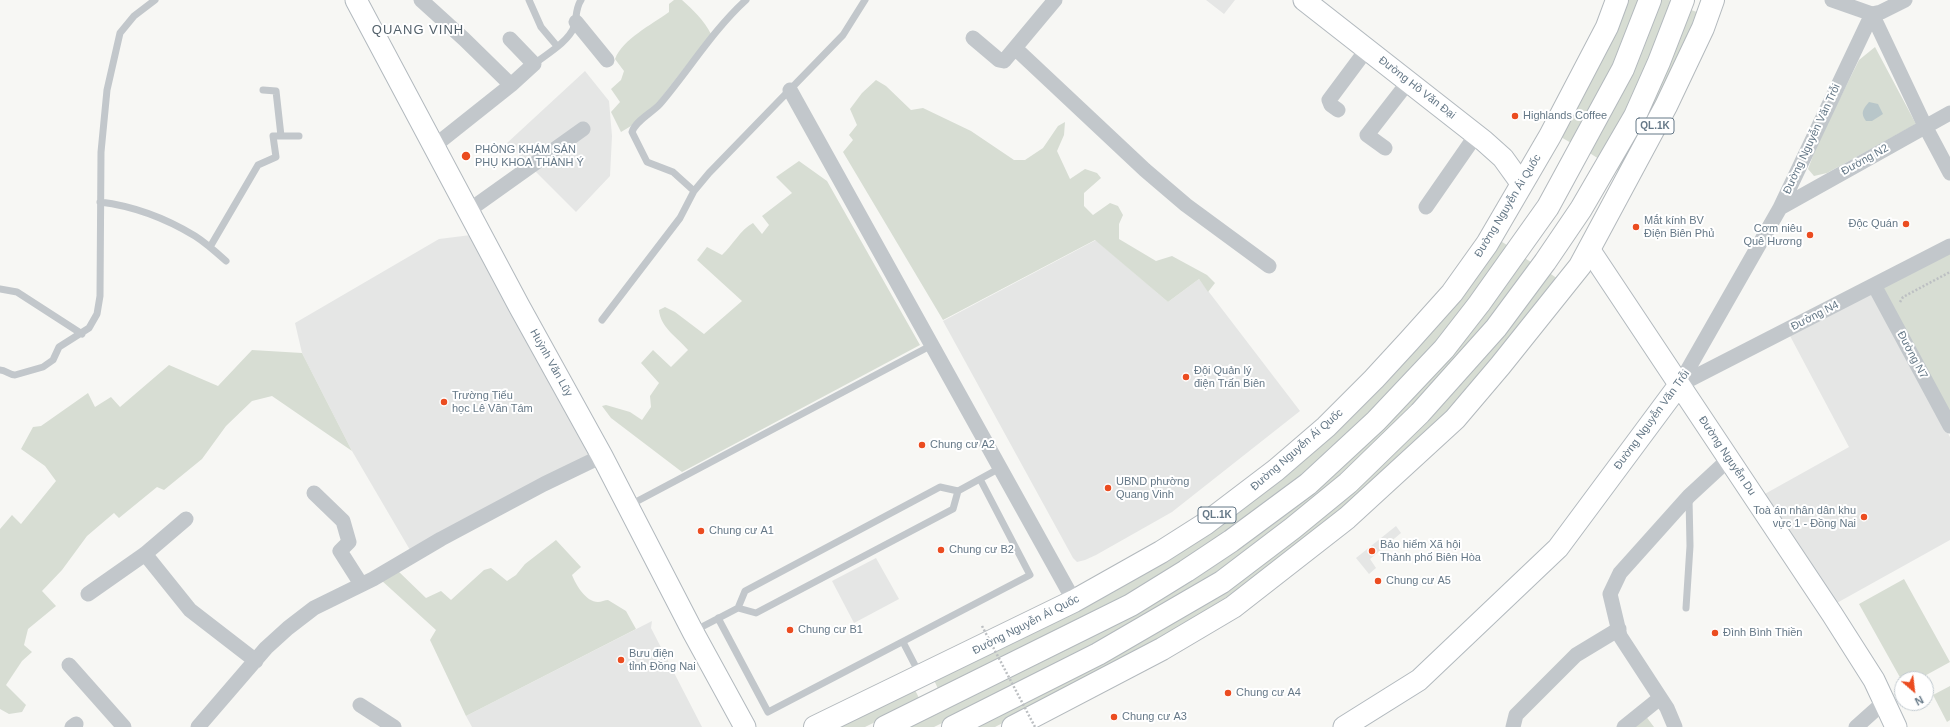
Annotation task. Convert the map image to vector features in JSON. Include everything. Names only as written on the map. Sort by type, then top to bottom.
[{"type":"main road","name":"Đường Nguyễn Ái Quốc","points":[[815,727],[921,677],[1074,601],[1161,552],[1205,524],[1276,470],[1326,427],[1374,379],[1452,293],[1487,244],[1550,136],[1607,27],[1617,0]]},
{"type":"main road","name":"QL.1K","points":[[885,727],[1131,605],[1186,571],[1231,542],[1308,484],[1376,421],[1444,349],[1483,298],[1548,207],[1623,69],[1650,0]]},
{"type":"main road","name":"QL.1K","points":[[953,727],[1092,657],[1222,582],[1293,528],[1348,483],[1420,413],[1496,328],[1569,227],[1635,116],[1659,62],[1683,0]]},
{"type":"main road","name":"QL.1K","points":[[1013,727],[1162,649],[1233,607],[1347,518],[1455,419],[1580,266],[1666,106],[1703,28],[1713,0]]},
{"type":"main road","points":[[1522,183],[1569,227],[1589,249]]},
{"type":"main road","points":[[921,677],[934,703]]},
{"type":"street","points":[[421,0],[464,39],[510,85]]},
{"type":"street","points":[[973,38],[1001,62],[1015,48],[1055,0]]},
{"type":"street","name":"Đường Hồ Văn Đại","points":[[1304,0],[1476,135],[1503,158],[1522,183]]},
{"type":"street","points":[[1832,0],[1872,14],[1881,12],[1906,0]]},
{"type":"street","name":"Huỳnh Văn Lũy","points":[[359,1],[433,147],[602,456],[693,632],[745,727]]},
{"type":"street","points":[[1872,14],[1925,126],[1950,173]]},
{"type":"street","name":"Đường Nguyễn Văn Trỗi","points":[[1344,727],[1419,680],[1558,548],[1679,385],[1780,208],[1872,14]]},
{"type":"street","points":[[576,22],[607,60]]},
{"type":"street","points":[[433,147],[534,64],[510,39]]},
{"type":"street","points":[[1015,48],[1145,170],[1180,200],[1269,266]]},
{"type":"street","points":[[1338,110],[1329,100],[1367,49]]},
{"type":"street","points":[[1385,148],[1367,135],[1409,81]]},
{"type":"street","points":[[790,90],[1074,601]]},
{"type":"street","name":"Đường N2","points":[[1780,208],[1950,113]]},
{"type":"street","points":[[468,211],[583,129]]},
{"type":"street","points":[[1426,207],[1476,135]]},
{"type":"street","name":"Đường N4","points":[[1679,385],[1950,246]]},
{"type":"street","name":"Đường Nguyễn Du","points":[[1589,249],[1832,614],[1874,680],[1896,727]]},
{"type":"street","name":"Đường N7","points":[[1874,285],[1950,426]]},
{"type":"street","points":[[198,727],[266,648],[288,628],[314,608],[361,584],[448,535],[602,456]]},
{"type":"street","points":[[1675,727],[1660,698],[1620,636],[1610,594],[1620,573],[1689,496],[1729,459]]},
{"type":"street","points":[[314,493],[345,524],[349,542],[340,551],[361,584]]},
{"type":"street","points":[[88,594],[145,554],[186,519]]},
{"type":"street","points":[[145,554],[190,610],[256,661]]},
{"type":"street","points":[[1513,727],[1516,715],[1576,655],[1618,629]]},
{"type":"street","points":[[68,665],[124,727]]},
{"type":"street","points":[[1624,727],[1660,698]]},
{"type":"street","points":[[1856,727],[1884,702]]},
{"type":"street","points":[[360,705],[394,727]]},
{"type":"lane","points":[[0,370],[11,375],[15,375],[43,367],[54,359],[61,345],[82,334],[94,322],[100,296],[101,152],[107,90],[118,40],[125,26],[134,16],[155,0]]},
{"type":"lane","points":[[529,0],[537,20],[557,46]]},
{"type":"lane","points":[[534,64],[557,46],[569,34],[576,22],[576,9],[581,0]]},
{"type":"lane","points":[[694,191],[673,172],[647,162],[632,132],[636,125],[659,105],[701,50],[746,0]]},
{"type":"lane","points":[[602,320],[680,218],[694,191],[709,173],[843,35],[865,0]]},
{"type":"lane","points":[[263,90],[276,91],[281,136]]},
{"type":"lane","points":[[210,247],[234,209],[258,165],[276,157],[273,136],[299,136]]},
{"type":"lane","points":[[100,202],[116,204],[172,224],[196,236],[226,261]]},
{"type":"lane","points":[[0,289],[17,292],[82,334]]},
{"type":"lane","points":[[628,506],[932,345]]},
{"type":"lane","points":[[693,632],[738,608],[745,591],[849,535],[940,487],[958,491],[1000,468]]},
{"type":"lane","points":[[718,618],[768,712],[1030,575],[980,479]]},
{"type":"lane","points":[[738,608],[756,613],[953,509],[958,491]]},
{"type":"lane","points":[[1686,608],[1690,546],[1689,496]]},
{"type":"lane","points":[[903,642],[921,677]]},
{"type":"path","points":[[1900,307],[1903,297],[1950,272]]},
{"type":"path","points":[[982,626],[1035,727]]},
{"type":"shaded area","points":[[674,0],[682,0],[694,11],[711,34],[657,103],[631,126],[621,132],[611,112],[620,102],[611,89],[621,80],[624,71],[615,59],[624,45],[646,27],[669,12],[669,4]]},
{"type":"shaded area","points":[[1206,0],[1235,0],[1224,14]]},
{"type":"shaded area","points":[[1626,0],[1642,0],[1615,65],[1573,144],[1559,136]]},
{"type":"shaded area","points":[[1659,0],[1669,0],[1674,2],[1627,112],[1599,159],[1588,152]]},
{"type":"shaded area","points":[[1688,9],[1700,13],[1622,172],[1613,168]]},
{"type":"shaded area","points":[[1875,47],[1916,124],[1827,173],[1814,176],[1808,169],[1819,140],[1859,60]]},
{"type":"shaded area","points":[[585,71],[609,101],[612,136],[610,176],[576,212],[507,143]]},
{"type":"shaded area","points":[[876,80],[886,86],[911,110],[923,108],[971,131],[1014,160],[1025,160],[1043,148],[1058,126],[1065,122],[1064,135],[1057,151],[1070,179],[1085,169],[1097,173],[1101,178],[1084,193],[1084,206],[1093,215],[1110,203],[1118,206],[1123,215],[1119,224],[1119,239],[1156,261],[1172,256],[1207,275],[1215,283],[1208,292],[1199,279],[1168,302],[1095,240],[943,320],[843,152],[853,140],[849,135],[857,125],[850,109],[862,93]]},
{"type":"shaded area","points":[[1869,102],[1878,104],[1883,114],[1872,121],[1866,121],[1863,116],[1863,111]]},
{"type":"shaded area","points":[[799,161],[827,181],[920,345],[682,472],[611,418],[602,406],[606,405],[630,412],[642,420],[651,407],[650,396],[659,383],[641,363],[653,350],[671,367],[688,350],[666,327],[660,316],[659,310],[665,307],[675,312],[704,334],[742,301],[697,260],[707,247],[722,255],[740,234],[753,223],[762,234],[769,225],[762,216],[792,193],[776,177]]},
{"type":"shaded area","name":"Trường Tiểu học Lê Văn Tám","points":[[471,235],[591,455],[410,550],[352,451],[302,353],[295,323],[439,239]]},
{"type":"shaded area","points":[[1096,240],[1168,302],[1199,279],[1300,411],[1172,512],[1096,555],[1077,562],[1073,558],[943,321]]},
{"type":"shaded area","points":[[1499,240],[1510,247],[1471,301],[1407,378],[1303,477],[1221,539],[1129,596],[939,691],[934,680],[1211,529]]},
{"type":"shaded area","points":[[1950,252],[1950,416],[1882,287]]},
{"type":"shaded area","points":[[1523,257],[1534,264],[1489,323],[1412,410],[1344,475],[1218,575],[1031,679],[934,727],[904,727],[1237,548]]},
{"type":"shaded area","points":[[1548,272],[1558,279],[1449,414],[1343,511],[1228,600],[1159,641],[995,727],[972,727],[1227,589]]},
{"type":"shaded area","name":"Toà án nhân dân khu vực 1 - Đồng Nai","points":[[1872,292],[1950,437],[1950,540],[1835,604],[1763,495],[1849,447],[1789,334]]},
{"type":"shaded area","points":[[252,350],[302,353],[352,451],[272,396],[252,401],[226,426],[202,459],[164,490],[157,487],[119,518],[114,513],[87,536],[62,570],[42,591],[56,606],[28,629],[24,645],[32,652],[22,661],[6,685],[26,705],[22,712],[9,714],[0,709],[0,529],[12,515],[21,524],[56,481],[45,466],[21,449],[33,427],[41,426],[88,393],[95,407],[111,397],[120,407],[169,365],[218,386]]},
{"type":"shaded area","name":"Bảo hiểm Xã hội Thành phố Biên Hòa","points":[[1396,526],[1401,533],[1370,559],[1376,568],[1369,574],[1356,558]]},
{"type":"shaded area","points":[[556,540],[581,567],[572,575],[582,592],[589,599],[599,602],[608,600],[626,611],[636,629],[466,716],[430,640],[436,630],[381,580],[397,570],[426,598],[441,591],[451,600],[484,570],[491,568],[507,581],[516,575],[525,564]]},
{"type":"shaded area","points":[[876,558],[899,599],[854,623],[832,581]]},
{"type":"shaded area","points":[[1904,579],[1950,662],[1934,671],[1896,671],[1859,604]]},
{"type":"shaded area","name":"Bưu điện tỉnh Đồng Nai","points":[[652,621],[651,628],[702,727],[472,727],[466,716]]},
{"type":"shaded area","points":[[1950,686],[1950,720],[1947,722],[1934,697],[1934,694]]},
{"type":"shaded area","points":[[915,690],[920,700],[865,727],[835,727]]},
{"type":"shaded area","points":[[1645,715],[1654,727],[1631,727]]},
{"type":"place","name":"Highlands Coffee","points":[[1515,116]]},
{"type":"place","name":"PHÒNG KHÁM SẢN PHỤ KHOA THÀNH Ý","points":[[466,156]]},
{"type":"place","name":"Độc Quán","points":[[1906,224]]},
{"type":"place","name":"Mắt kính BV Điện Biên Phủ","points":[[1636,227]]},
{"type":"place","name":"Cơm niêu Quê Hương","points":[[1810,235]]},
{"type":"place","name":"Đội Quản lý điện Trấn Biên","points":[[1186,377]]},
{"type":"place","name":"Trường Tiểu học Lê Văn Tám","points":[[444,402]]},
{"type":"place","name":"Chung cư A2","points":[[922,445]]},
{"type":"place","name":"UBND phường Quang Vinh","points":[[1108,488]]},
{"type":"place","name":"Toà án nhân dân khu vực 1 - Đồng Nai","points":[[1864,517]]},
{"type":"place","name":"Chung cư A1","points":[[701,531]]},
{"type":"place","name":"Chung cư B2","points":[[941,550]]},
{"type":"place","name":"Bảo hiểm Xã hội Thành phố Biên Hòa","points":[[1372,551]]},
{"type":"place","name":"Chung cư A5","points":[[1378,581]]},
{"type":"place","name":"Chung cư B1","points":[[790,630]]},
{"type":"place","name":"Đình Bình Thiền","points":[[1715,633]]},
{"type":"place","name":"Bưu điện tỉnh Đồng Nai","points":[[621,660]]},
{"type":"place","name":"Chung cư A4","points":[[1228,693]]},
{"type":"place","name":"Chung cư A3","points":[[1114,717]]},
{"type":"district","name":"QUANG VINH","points":[[418,30]]}]
